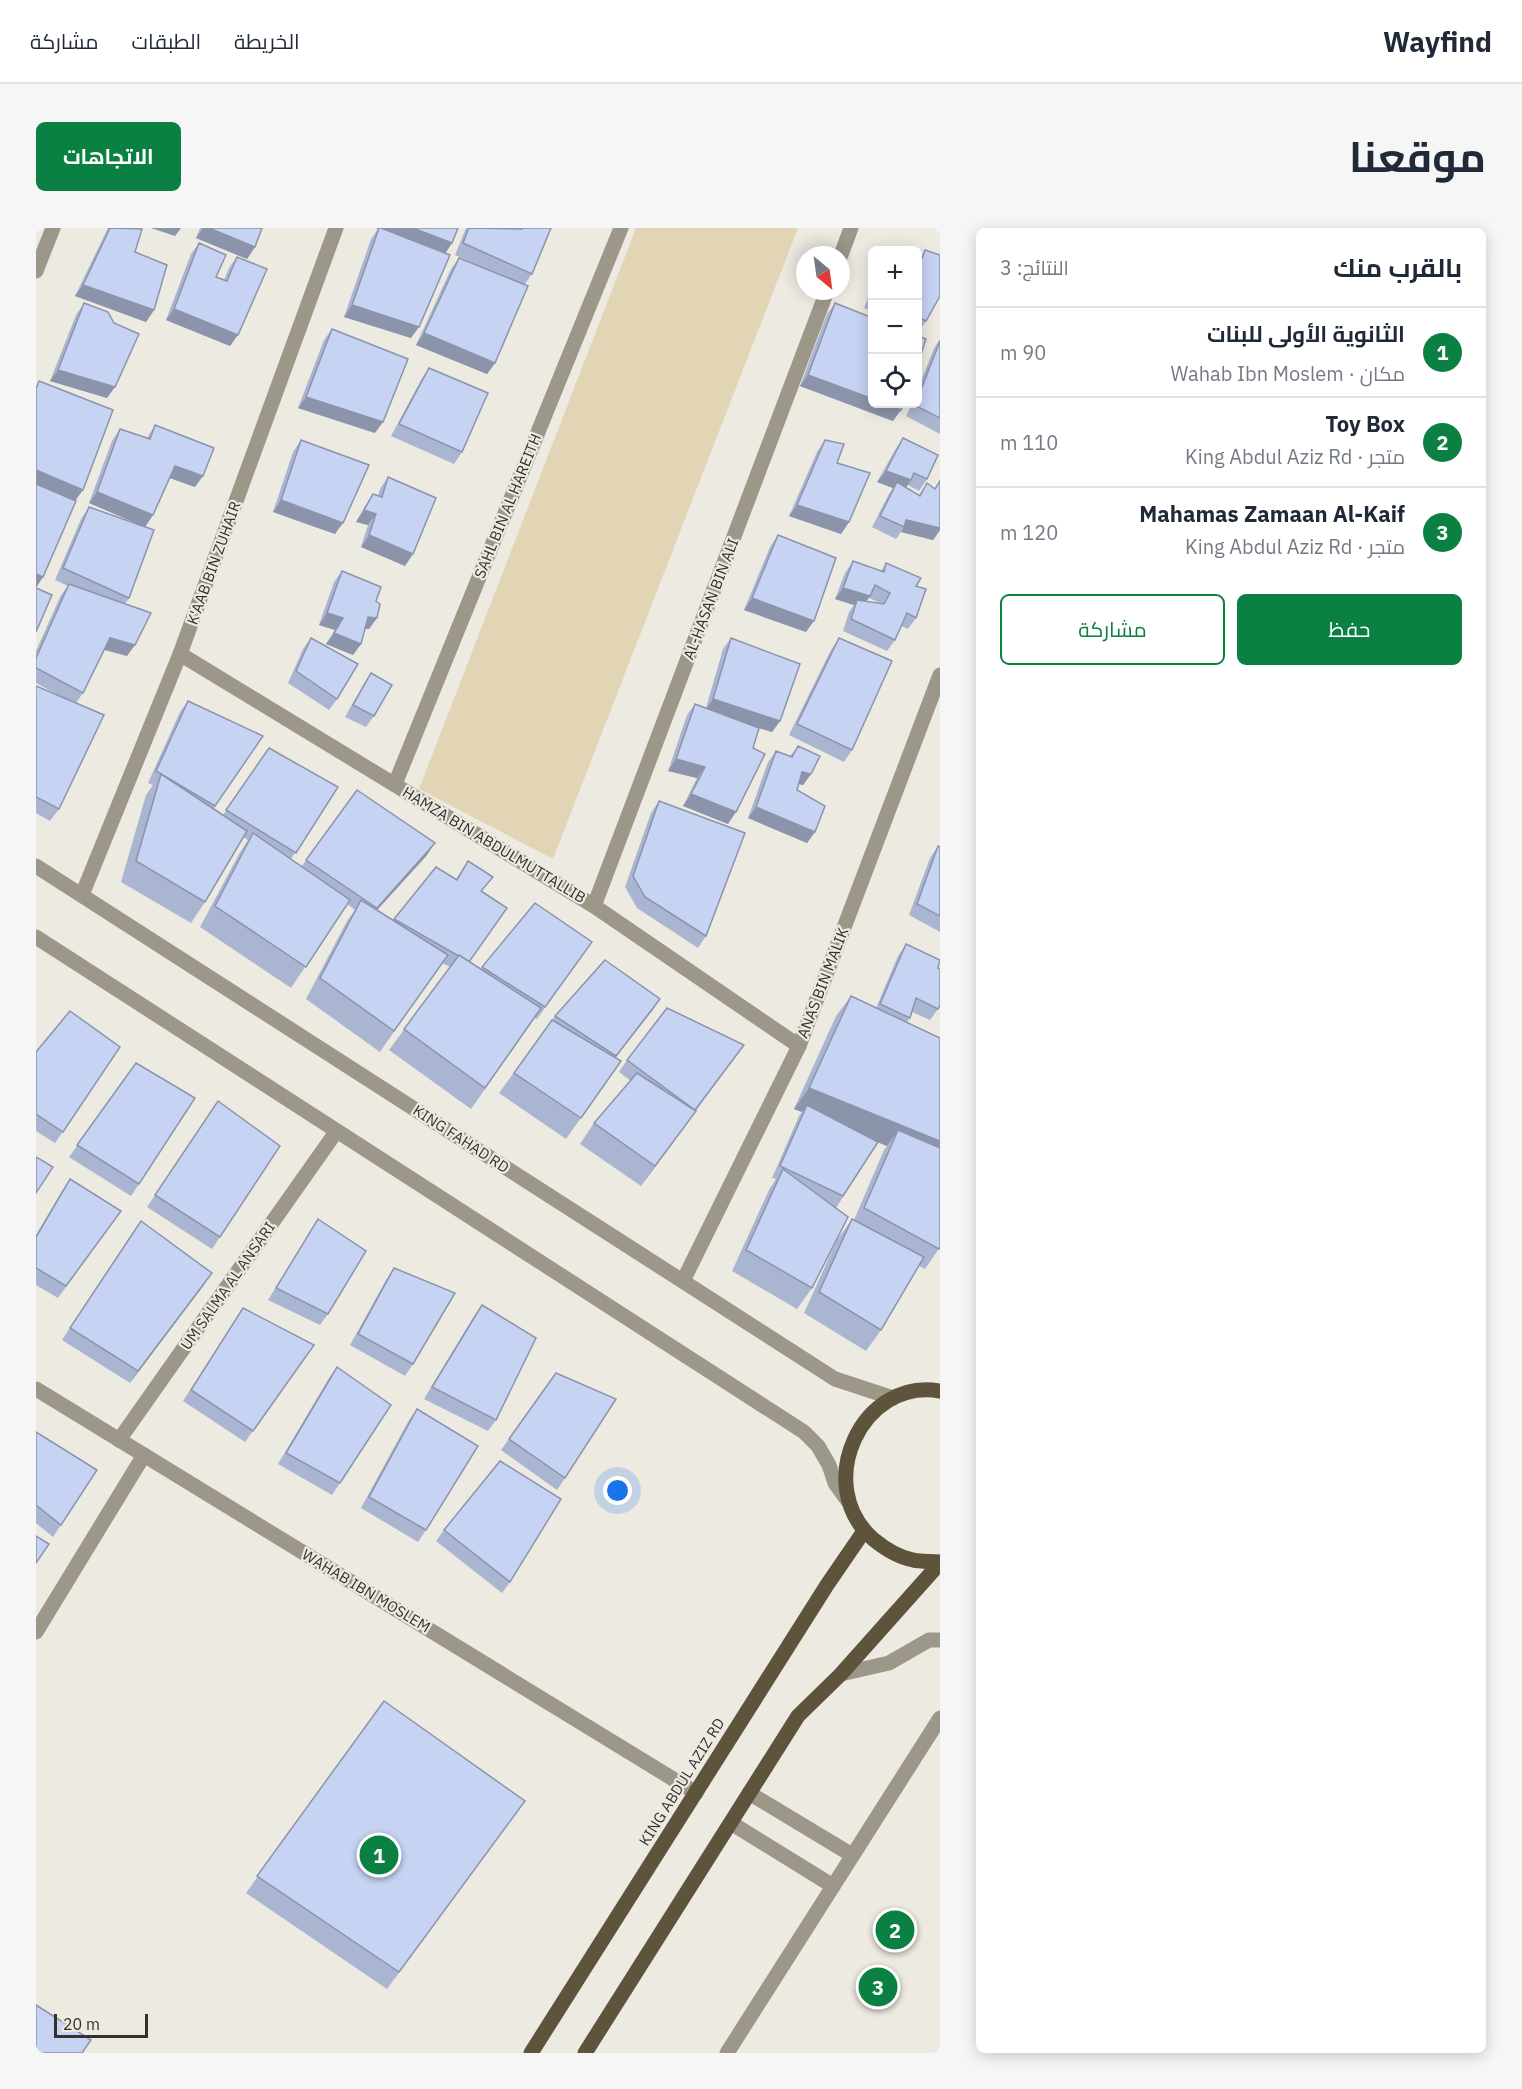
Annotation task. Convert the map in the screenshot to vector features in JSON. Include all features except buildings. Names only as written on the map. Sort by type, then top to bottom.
[{"type":"main road","points":[[938,1388],[912,1391],[893,1398],[873,1412],[854,1438],[848,1453],[845,1477],[848,1501],[864,1531],[886,1550],[912,1560],[940,1562]]},
{"type":"main road","name":"KING ABDUL AZIZ RD","points":[[531,2053],[827,1585],[864,1531]]},
{"type":"main road","points":[[585,2053],[798,1716],[841,1674],[940,1562]]},
{"type":"street","points":[[36,271],[53,228]]},
{"type":"street","name":"K'AAB BIN ZUHAIR","points":[[82,895],[180,654],[336,228]]},
{"type":"street","name":"SAHL BIN AL HAREITH","points":[[395,784],[621,228]]},
{"type":"street","points":[[844,246],[851,228]]},
{"type":"street","name":"AL-HASAN BIN ALI","points":[[594,906],[825,300]]},
{"type":"street","name":"HAMZA BIN ABDULMUTTALLIB","points":[[180,654],[594,906],[799,1046]]},
{"type":"street","name":"ANAS BIN MALIK","points":[[683,1281],[799,1046],[940,675]]},
{"type":"street","name":"KING FAHAD RD","points":[[36,866],[835,1378],[893,1398]]},
{"type":"street","points":[[36,937],[804,1432],[818,1446],[829,1465],[835,1483],[848,1501]]},
{"type":"street","name":"UM SALMA AL ANSARI","points":[[119,1440],[336,1132]]},
{"type":"street","name":"WAHAB IBN MOSLEM","points":[[36,1389],[696,1793]]},
{"type":"street","points":[[36,1632],[144,1455]]},
{"type":"street","points":[[841,1674],[889,1663],[929,1640],[940,1640]]},
{"type":"street","points":[[727,2053],[940,1718]]},
{"type":"street","points":[[749,1793],[852,1855]]},
{"type":"street","points":[[731,1823],[833,1886]]},
{"type":"shaded area","points":[[636,228],[798,228],[553,859],[419,789]]},
{"type":"place","name":"الثانوية الأولى للبنات","points":[[379,1855]]},
{"type":"place","name":"Toy Box","points":[[895,1930]]},
{"type":"place","name":"Mahamas Zamaan Al-Kaif","points":[[878,1987]]}]
